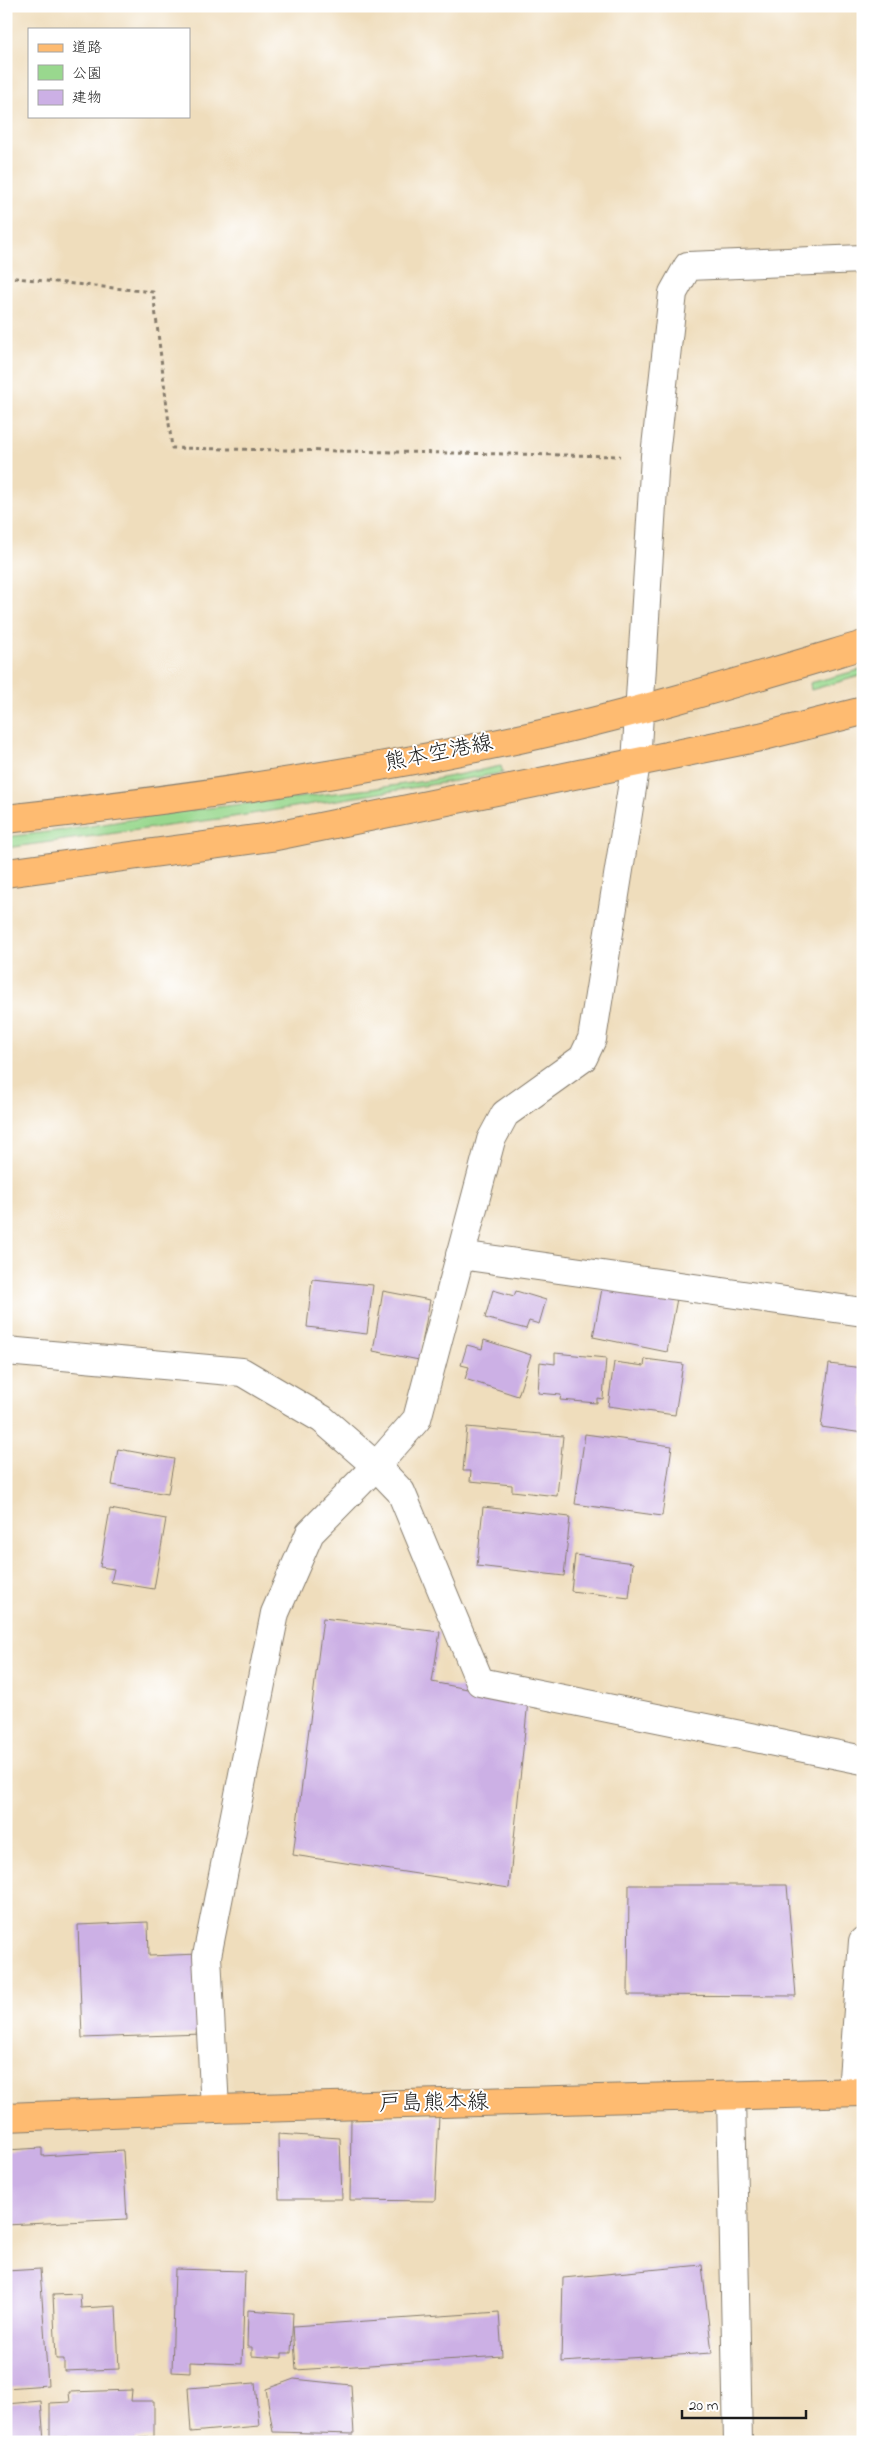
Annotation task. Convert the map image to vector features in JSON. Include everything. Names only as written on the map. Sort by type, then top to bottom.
[{"type":"main road","name":"熊本空港線","points":[[6,819],[329,775],[520,739],[640,709],[863,645]]},
{"type":"main road","points":[[6,873],[271,837],[760,737],[863,711]]},
{"type":"main road","name":"戸島熊本線","points":[[6,2117],[215,2109],[857,2092]]},
{"type":"street","points":[[215,2109],[206,1956],[275,1613],[310,1533],[376,1466],[417,1419],[491,1140],[505,1114],[583,1058],[592,1039],[636,763],[655,456],[673,293],[688,266],[863,259]]},
{"type":"street","points":[[460,1255],[863,1312]]},
{"type":"street","points":[[6,1351],[242,1372],[322,1419],[376,1466],[401,1492],[480,1682],[863,1760]]},
{"type":"street","points":[[857,2092],[863,1941]]},
{"type":"street","points":[[730,2096],[738,2442]]},
{"type":"path","points":[[6,277],[153,292],[172,448],[655,456]]},
{"type":"green space","points":[[863,669],[863,675],[811,690],[810,683]]},
{"type":"green space","points":[[501,766],[503,773],[233,817],[6,848],[6,837],[73,829],[183,811],[370,789],[432,780]]},
{"type":"building","points":[[604,1278],[678,1293],[667,1352],[593,1337]]},
{"type":"building","points":[[312,1279],[373,1285],[367,1334],[307,1327]]},
{"type":"building","points":[[493,1290],[514,1296],[516,1291],[546,1300],[539,1324],[529,1321],[526,1329],[485,1318]]},
{"type":"building","points":[[383,1291],[430,1300],[419,1360],[373,1351]]},
{"type":"building","points":[[484,1340],[531,1355],[518,1396],[465,1379],[469,1367],[461,1365],[467,1345],[482,1349]]},
{"type":"building","points":[[555,1353],[606,1358],[603,1399],[597,1398],[597,1403],[560,1400],[561,1395],[538,1393],[540,1362],[555,1364]]},
{"type":"building","points":[[645,1359],[683,1364],[675,1415],[608,1406],[614,1362],[644,1366]]},
{"type":"building","points":[[829,1364],[863,1368],[863,1433],[821,1427]]},
{"type":"building","points":[[467,1427],[563,1436],[557,1496],[512,1491],[512,1485],[470,1481],[471,1471],[463,1471]]},
{"type":"building","points":[[585,1434],[672,1446],[662,1516],[575,1504]]},
{"type":"building","points":[[118,1449],[174,1459],[168,1494],[112,1485]]},
{"type":"building","points":[[483,1507],[570,1517],[564,1576],[477,1566]]},
{"type":"building","points":[[110,1509],[166,1519],[154,1589],[111,1582],[114,1569],[100,1567]]},
{"type":"building","points":[[575,1555],[633,1563],[629,1598],[571,1591]]},
{"type":"building","points":[[323,1618],[440,1632],[432,1682],[528,1701],[509,1888],[293,1855]]},
{"type":"building","points":[[629,1885],[787,1885],[796,1996],[628,1995]]},
{"type":"building","points":[[148,1922],[149,1956],[199,1954],[202,2034],[82,2038],[78,1925]]},
{"type":"building","points":[[439,2115],[435,2201],[350,2200],[351,2119]]},
{"type":"building","points":[[278,2134],[340,2138],[342,2199],[279,2199]]},
{"type":"building","points":[[42,2148],[42,2156],[123,2151],[127,2219],[6,2225],[6,2150]]},
{"type":"building","points":[[702,2265],[712,2353],[561,2362],[563,2278]]},
{"type":"building","points":[[40,2269],[48,2385],[6,2388],[6,2271]]},
{"type":"building","points":[[175,2269],[245,2271],[242,2364],[190,2362],[190,2373],[172,2372]]},
{"type":"building","points":[[80,2294],[81,2308],[116,2306],[119,2369],[64,2371],[64,2359],[56,2359],[53,2295]]},
{"type":"building","points":[[248,2310],[293,2313],[291,2353],[282,2353],[282,2358],[252,2356],[252,2347],[247,2347]]},
{"type":"building","points":[[499,2312],[502,2356],[296,2370],[293,2326]]},
{"type":"building","points":[[294,2379],[351,2385],[354,2434],[273,2432],[266,2389]]},
{"type":"building","points":[[255,2383],[259,2426],[191,2432],[188,2388]]},
{"type":"building","points":[[132,2390],[131,2401],[154,2401],[154,2437],[134,2438],[134,2442],[69,2442],[67,2437],[50,2438],[50,2403],[70,2402],[69,2392]]},
{"type":"building","points":[[41,2401],[44,2442],[6,2442],[6,2404]]}]
